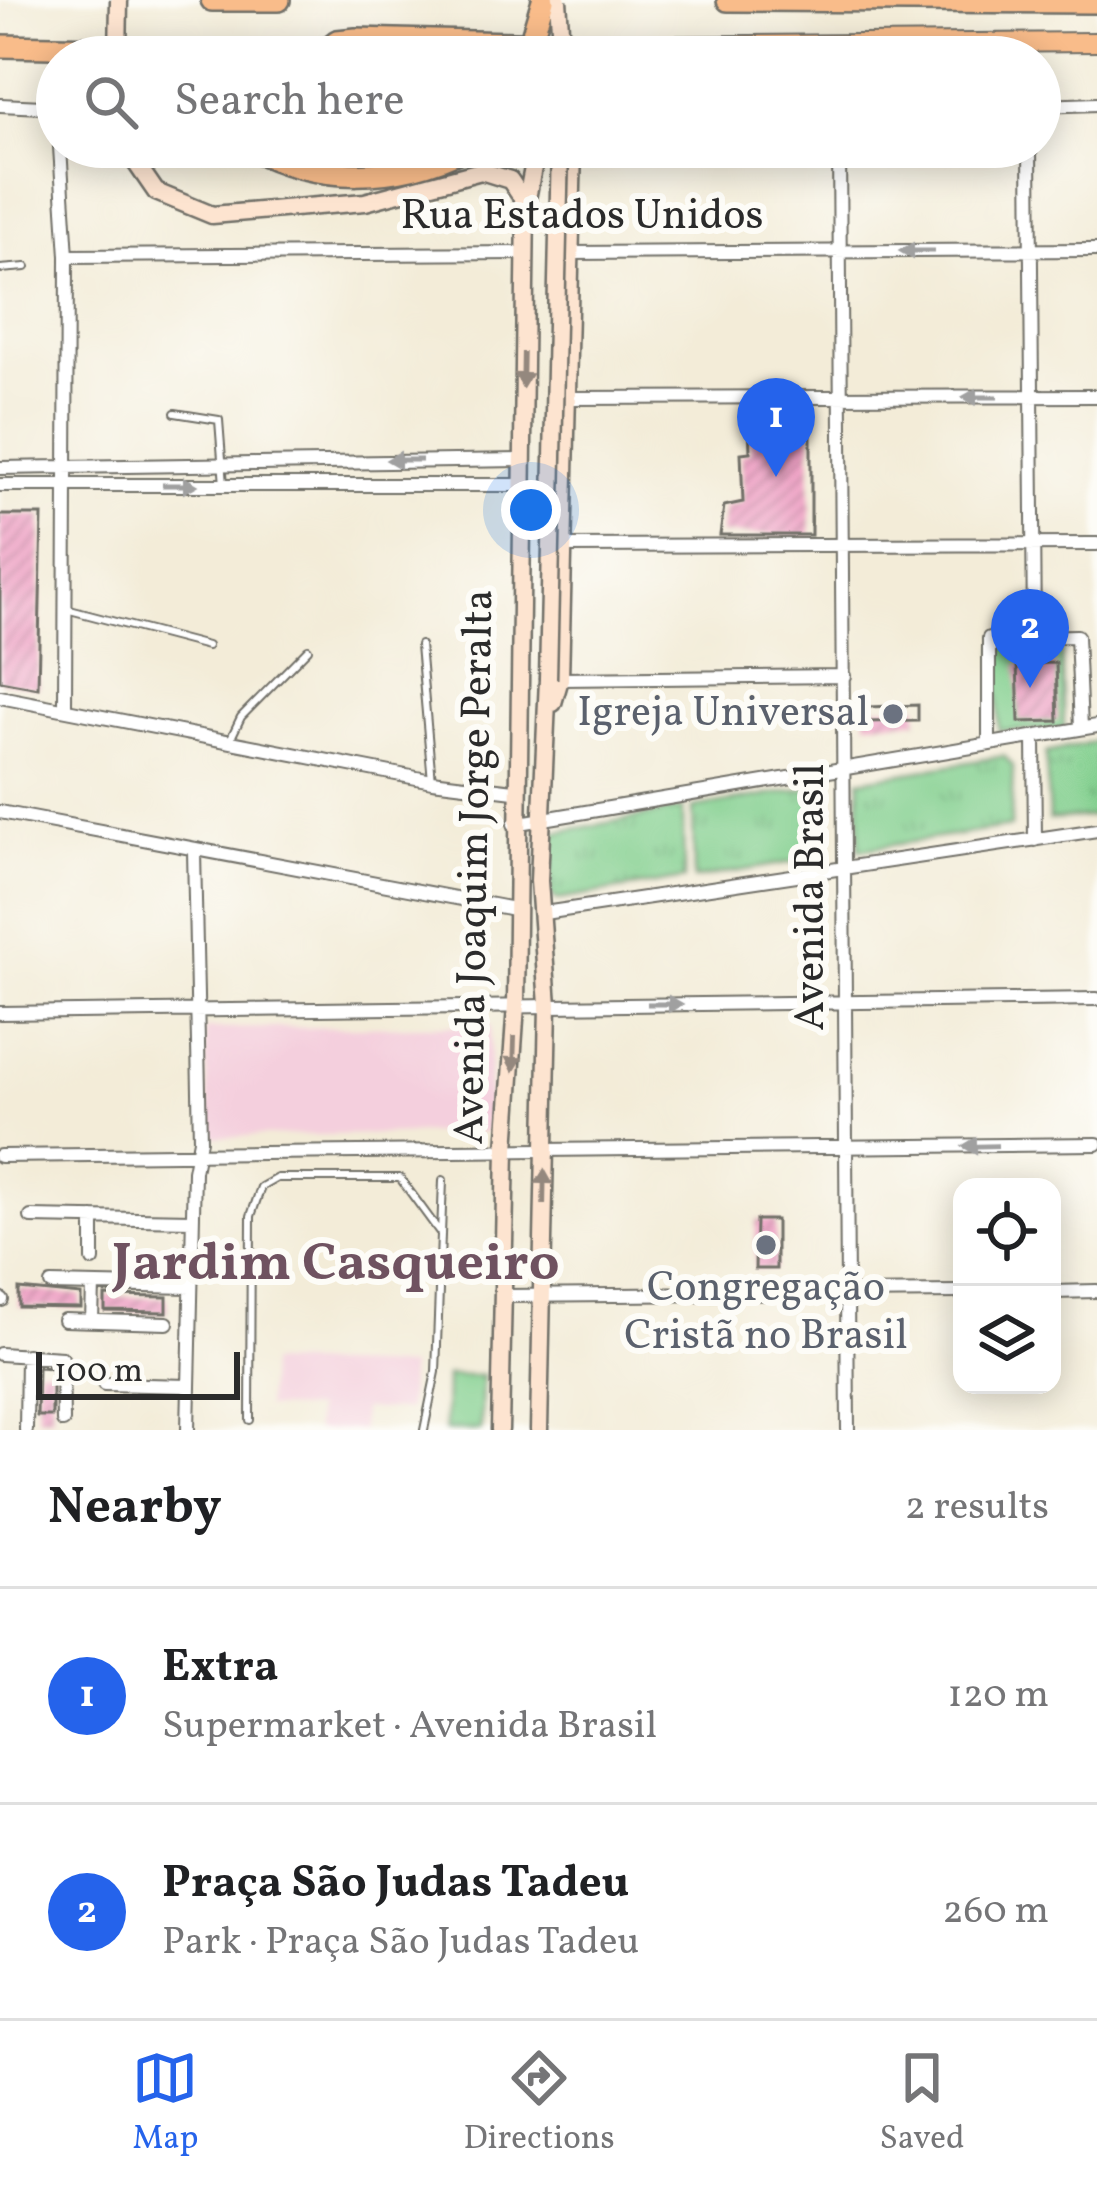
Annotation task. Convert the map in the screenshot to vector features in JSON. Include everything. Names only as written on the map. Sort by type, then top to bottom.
[{"type":"highway","points":[[212,0],[279,0]]},
{"type":"highway","points":[[532,36],[543,0]]},
{"type":"highway","points":[[728,0],[1097,2]]},
{"type":"highway","points":[[0,46],[36,45]]},
{"type":"highway","points":[[303,168],[346,175],[410,168]]},
{"type":"main road","points":[[1061,43],[1097,42]]},
{"type":"street","points":[[118,36],[119,0]]},
{"type":"street","points":[[559,0],[561,36]]},
{"type":"street","points":[[1061,105],[1097,104]]},
{"type":"street","points":[[0,105],[36,108]]},
{"type":"street","points":[[61,168],[67,256],[64,709]]},
{"type":"street","points":[[139,168],[156,192],[193,212],[231,214],[365,202],[481,171],[510,180],[526,204]]},
{"type":"street","name":"Avenida Joaquim Jorge Peralta","points":[[500,1430],[506,1149],[516,1005],[514,791],[526,204],[533,168]]},
{"type":"street","name":"Avenida Joaquim Jorge Peralta","points":[[554,679],[560,168]]},
{"type":"street","name":"Avenida Joaquim Jorge Peralta","points":[[539,1430],[548,1005],[542,821],[562,546],[572,168]]},
{"type":"street","name":"Avenida Brasil","points":[[840,168],[848,1430]]},
{"type":"street","points":[[1031,168],[1034,636]]},
{"type":"street","name":"Rua Estados Unidos","points":[[67,256],[1097,250]]},
{"type":"street","points":[[566,398],[1097,396]]},
{"type":"street","points":[[310,485],[311,460]]},
{"type":"street","points":[[0,468],[521,460]]},
{"type":"street","points":[[0,484],[520,485]]},
{"type":"street","points":[[562,546],[1097,544]]},
{"type":"street","points":[[989,743],[989,638],[1077,636],[1081,728]]},
{"type":"street","points":[[554,679],[844,676]]},
{"type":"street","points":[[0,698],[432,781],[514,791]]},
{"type":"street","points":[[514,824],[1097,726]]},
{"type":"street","points":[[1034,737],[1035,840]]},
{"type":"street","points":[[0,812],[514,909]]},
{"type":"street","points":[[544,913],[1097,830]]},
{"type":"street","points":[[188,1430],[197,1153],[194,851]]},
{"type":"street","points":[[0,1013],[1097,999]]},
{"type":"street","points":[[0,1156],[1097,1144]]},
{"type":"street","points":[[31,1217],[192,1220]]},
{"type":"street","points":[[92,1260],[93,1218]]},
{"type":"street","points":[[51,1284],[191,1287]]},
{"type":"street","points":[[92,1321],[93,1285]]},
{"type":"street","points":[[1061,1292],[1097,1291]]},
{"type":"street","points":[[505,1296],[953,1292]]},
{"type":"street","points":[[64,1320],[167,1323]]},
{"type":"street","points":[[0,1354],[62,1358],[63,1420]]},
{"type":"street","points":[[26,1430],[27,1355]]},
{"type":"street","points":[[104,1384],[189,1386]]},
{"type":"lane","points":[[0,269],[26,268]]},
{"type":"lane","points":[[175,413],[219,419],[224,485]]},
{"type":"lane","points":[[62,609],[207,646]]},
{"type":"lane","points":[[420,645],[432,781]]},
{"type":"lane","points":[[230,740],[242,717],[308,650]]},
{"type":"lane","points":[[250,1420],[250,1216],[261,1187],[277,1178],[400,1178],[441,1234]]},
{"type":"lane","points":[[424,1430],[436,1372],[443,1180]]},
{"type":"shaded area","points":[[491,1025],[487,1132],[210,1137],[205,1029]]},
{"type":"shaded area","points":[[268,1363],[409,1367],[408,1410],[362,1409],[361,1430],[315,1430],[315,1409],[266,1408]]},
{"type":"green space","points":[[1061,645],[1064,729],[999,731],[996,647]]},
{"type":"green space","points":[[1097,741],[1097,816],[1049,820],[1046,753]]},
{"type":"green space","points":[[1004,756],[1013,766],[1011,827],[859,850],[860,780]]},
{"type":"green space","points":[[817,787],[821,792],[821,857],[694,879],[693,808]]},
{"type":"green space","points":[[683,809],[684,879],[558,900],[550,895],[552,833]]},
{"type":"green space","points":[[446,1376],[482,1376],[481,1430],[445,1430]]},
{"type":"building","points":[[749,424],[811,424],[811,535],[720,535],[724,506],[743,502],[741,453],[750,452]]},
{"type":"building","points":[[0,515],[42,515],[38,688],[0,681]]},
{"type":"building","points":[[1056,663],[1058,721],[1019,722],[1017,664]]},
{"type":"building","name":"Igreja Universal","points":[[918,705],[918,721],[866,722],[868,707]]},
{"type":"building","name":"Congregação Cristã no Brasil","points":[[756,1220],[776,1220],[776,1269],[755,1269]]},
{"type":"building","points":[[19,1289],[81,1295],[81,1308],[19,1307]]},
{"type":"building","points":[[105,1296],[167,1297],[167,1312],[105,1311]]},
{"type":"building","points":[[38,1367],[52,1368],[52,1416],[37,1416]]},
{"type":"place","name":"Extra","points":[[776,477]]},
{"type":"place","name":"Praça São Judas Tadeu","points":[[1030,688]]},
{"type":"place","name":"Igreja Universal","points":[[893,714]]},
{"type":"place","name":"Congregação Cristã no Brasil","points":[[766,1245]]},
{"type":"district","name":"Jardim Casqueiro","points":[[336,1265]]}]
